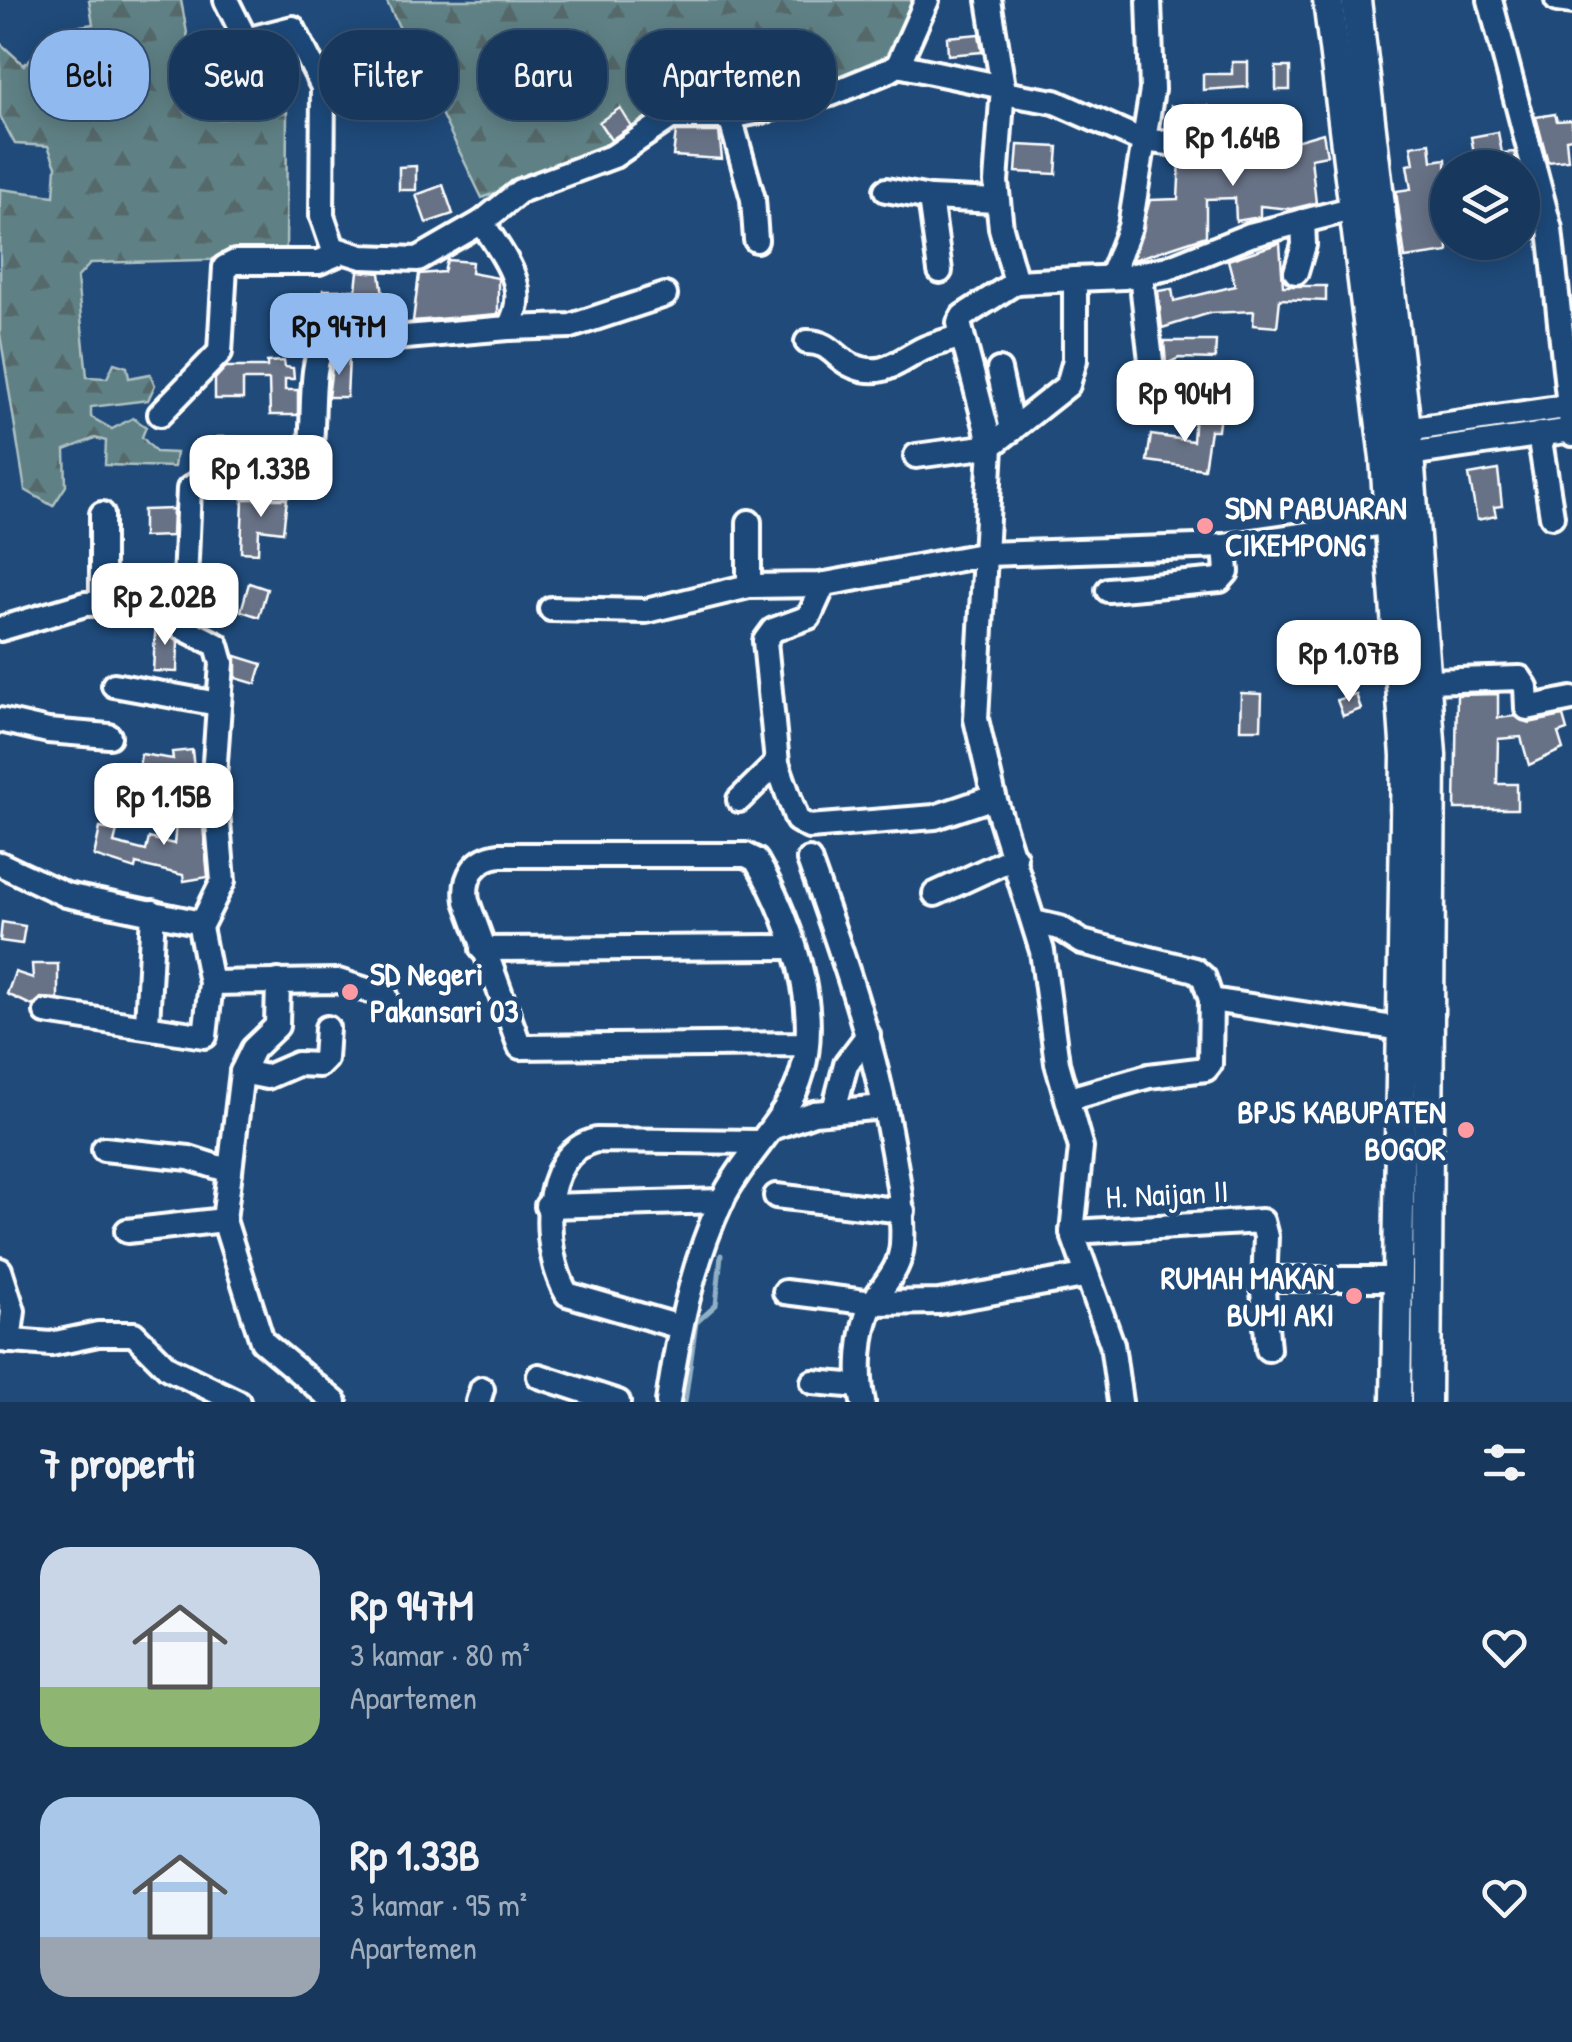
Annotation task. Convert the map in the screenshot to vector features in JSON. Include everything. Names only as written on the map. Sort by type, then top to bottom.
[{"type":"main road","points":[[1328,0],[1355,208],[1395,444],[1427,680],[1431,754],[1426,1402]]},
{"type":"main road","points":[[1356,0],[1395,444],[1391,522],[1406,756],[1396,1402]]},
{"type":"main road","points":[[1396,1360],[1426,1360]]},
{"type":"street","points":[[226,0],[246,40],[292,28],[321,78],[322,216],[333,248],[340,252],[418,259],[491,213],[614,156],[666,120]]},
{"type":"street","points":[[898,65],[928,0]]},
{"type":"street","points":[[989,0],[1003,90],[997,201],[1016,282]]},
{"type":"street","points":[[1111,276],[1130,226],[1152,90],[1150,0]]},
{"type":"street","points":[[1490,0],[1550,228],[1571,421]]},
{"type":"street","points":[[1556,0],[1572,2]]},
{"type":"street","points":[[836,91],[898,65],[1056,102],[1141,140],[1216,148]]},
{"type":"street","points":[[731,120],[753,199],[756,240]]},
{"type":"street","points":[[886,190],[930,198],[997,201]]},
{"type":"street","points":[[930,198],[940,271]]},
{"type":"street","points":[[1120,1402],[1112,1344],[1084,1276],[1072,1232],[1081,1148],[1056,1064],[1050,992],[1034,922],[994,797],[976,719],[991,446],[959,323],[963,316],[1016,282],[1141,275],[1303,221],[1355,208]]},
{"type":"street","points":[[491,213],[520,290],[518,309],[508,328]]},
{"type":"street","points":[[1296,272],[1304,245],[1303,221]]},
{"type":"street","points":[[160,414],[220,352],[225,266],[235,262],[319,262],[340,252]]},
{"type":"street","points":[[1141,275],[1157,412]]},
{"type":"street","points":[[916,456],[991,446],[1060,394],[1073,375],[1075,279]]},
{"type":"street","points":[[46,1012],[147,1024],[205,1036],[211,983],[201,923],[223,881],[214,776],[221,651],[208,639],[184,630],[190,489],[199,482],[282,485],[305,472],[313,447],[316,358],[320,347],[578,324],[665,295]]},
{"type":"street","points":[[807,342],[833,347],[847,363],[875,371],[899,365],[923,349],[962,336]]},
{"type":"street","points":[[1000,370],[1012,430]]},
{"type":"street","points":[[1395,444],[1571,421]]},
{"type":"street","points":[[1395,444],[1539,434],[1571,421]]},
{"type":"street","points":[[1539,434],[1552,516]]},
{"type":"street","points":[[102,514],[102,604]]},
{"type":"street","points":[[749,522],[749,586]]},
{"type":"street","points":[[551,608],[646,611],[749,586],[824,584],[988,554],[1225,546],[1391,522]]},
{"type":"street","points":[[1108,590],[1220,580],[1227,572],[1225,546]]},
{"type":"street","points":[[824,584],[805,621],[772,630],[764,640],[777,762],[797,820],[809,827],[916,820],[994,797]]},
{"type":"street","points":[[0,629],[49,616],[63,608],[186,602]]},
{"type":"street","points":[[1427,680],[1520,678],[1526,687],[1527,708],[1572,699]]},
{"type":"street","points":[[114,685],[218,704]]},
{"type":"street","points":[[0,720],[48,732],[109,736]]},
{"type":"street","points":[[739,800],[777,762]]},
{"type":"street","points":[[668,1402],[680,1327],[722,1201],[761,1136],[786,1108],[797,1086],[806,1044],[808,1003],[770,888],[752,857],[500,855],[476,864],[465,885],[482,949],[520,1046],[806,1044]]},
{"type":"street","points":[[934,894],[1015,857]]},
{"type":"street","points":[[809,860],[868,1035],[903,1210],[897,1268],[873,1303],[861,1394],[813,1382]]},
{"type":"street","points":[[0,864],[66,895],[201,923]]},
{"type":"street","points":[[147,1024],[153,912]]},
{"type":"street","points":[[1034,922],[1060,928],[1082,942],[1195,970],[1208,985],[1210,1064],[1206,1068],[1134,1080],[1069,1099]]},
{"type":"street","points":[[482,949],[792,947]]},
{"type":"street","points":[[278,981],[277,1026],[253,1049],[242,1072],[224,1220],[262,1341],[335,1402]]},
{"type":"street","points":[[211,983],[338,981],[386,996]]},
{"type":"street","points":[[1210,1000],[1401,1029]]},
{"type":"street","points":[[242,1072],[266,1076],[297,1064],[320,1065],[325,1059],[327,1028]]},
{"type":"street","points":[[824,1112],[846,1064],[868,1035]]},
{"type":"street","points":[[680,1327],[568,1294],[547,1206],[560,1167],[585,1143],[761,1136],[791,1120],[824,1112],[885,1107]]},
{"type":"street","points":[[104,1149],[189,1158],[230,1171]]},
{"type":"street","points":[[776,1196],[903,1210]]},
{"type":"street","points":[[547,1206],[722,1201]]},
{"type":"street","points":[[127,1232],[157,1224],[224,1220]]},
{"type":"street","name":"H. Naijan II","points":[[1072,1232],[1262,1221],[1264,1284]]},
{"type":"street","points":[[0,1270],[12,1311],[5,1341],[52,1344],[98,1334],[134,1334],[168,1368],[238,1402]]},
{"type":"street","points":[[785,1292],[873,1303],[939,1302],[1084,1276]]},
{"type":"street","points":[[1268,1349],[1264,1284],[1276,1276],[1396,1279]]},
{"type":"street","points":[[539,1376],[618,1402]]},
{"type":"green space","points":[[89,0],[181,0],[186,30],[169,30],[169,120],[287,120],[286,253],[275,258],[91,263],[77,278],[87,377],[107,378],[114,363],[127,367],[129,378],[150,374],[155,385],[148,400],[91,407],[91,417],[112,429],[133,418],[146,427],[142,437],[156,452],[176,453],[174,467],[105,465],[106,441],[95,438],[65,450],[66,486],[53,506],[25,490],[0,334],[0,189],[54,196],[56,166],[48,146],[15,144],[0,116],[0,43],[24,65],[30,59],[30,120],[149,120],[149,30],[61,30],[93,24]]},
{"type":"green space","points":[[386,0],[913,0],[886,56],[836,77],[836,30],[627,30],[627,120],[645,120],[603,150],[482,198],[444,120],[458,120],[458,30],[401,30]]},
{"type":"building","points":[[979,34],[982,52],[948,55],[947,37]]},
{"type":"building","points":[[1232,62],[1248,62],[1248,87],[1203,90],[1203,74],[1232,74]]},
{"type":"building","points":[[1276,67],[1290,67],[1290,90],[1276,90]]},
{"type":"building","points":[[1171,106],[1207,106],[1207,126],[1196,127],[1196,131],[1171,127]]},
{"type":"building","points":[[620,108],[631,126],[611,140],[599,122]]},
{"type":"building","points":[[1555,114],[1557,121],[1572,120],[1572,138],[1566,139],[1568,160],[1548,162],[1536,117]]},
{"type":"building","points":[[676,132],[719,132],[722,159],[673,156]]},
{"type":"building","points":[[1498,132],[1501,150],[1474,150],[1471,137]]},
{"type":"building","points":[[1323,133],[1327,155],[1311,158],[1316,203],[1291,209],[1260,206],[1260,217],[1236,221],[1235,198],[1206,199],[1206,236],[1133,260],[1150,200],[1178,199],[1180,159],[1243,161],[1245,137],[1299,140]]},
{"type":"building","points":[[1430,143],[1430,255],[1405,258],[1396,191],[1411,189],[1407,165],[1414,164],[1411,146]]},
{"type":"building","points":[[1018,145],[1058,147],[1056,174],[1016,172]]},
{"type":"building","points":[[416,166],[416,190],[399,190],[399,167]]},
{"type":"building","points":[[443,185],[453,214],[426,223],[416,195]]},
{"type":"building","points":[[1280,243],[1283,286],[1326,286],[1326,301],[1280,299],[1277,327],[1253,325],[1254,311],[1210,313],[1162,328],[1158,291],[1172,289],[1174,301],[1235,286],[1228,260]]},
{"type":"building","points":[[447,260],[472,262],[471,273],[498,278],[498,314],[413,321],[419,274],[444,272]]},
{"type":"building","points":[[358,271],[380,273],[387,324],[296,333],[298,303],[323,305],[323,290],[356,290]]},
{"type":"building","points":[[1164,341],[1216,341],[1215,359],[1179,358],[1166,364]]},
{"type":"building","points":[[349,357],[347,397],[328,397],[333,359]]},
{"type":"building","points":[[284,361],[285,367],[293,368],[294,379],[285,379],[285,390],[298,390],[298,415],[270,415],[269,380],[243,380],[243,399],[215,399],[215,379],[226,367],[267,367],[267,362]]},
{"type":"building","points":[[1195,413],[1220,415],[1218,430],[1210,430],[1204,469],[1147,461],[1151,435],[1193,441]]},
{"type":"building","points":[[217,437],[239,437],[239,468],[217,468]]},
{"type":"building","points":[[270,438],[286,439],[284,466],[268,466]]},
{"type":"building","points":[[1498,470],[1502,506],[1494,507],[1496,516],[1477,520],[1469,475]]},
{"type":"building","points":[[243,499],[287,499],[283,532],[259,529],[258,553],[241,552]]},
{"type":"building","points":[[173,509],[172,536],[143,537],[143,510]]},
{"type":"building","points":[[170,577],[170,587],[124,588],[125,578]]},
{"type":"building","points":[[249,583],[267,589],[259,617],[241,611]]},
{"type":"building","points":[[168,617],[170,635],[178,642],[177,672],[153,671],[156,618]]},
{"type":"building","points":[[236,656],[262,664],[256,684],[236,678]]},
{"type":"building","points":[[1241,693],[1262,694],[1261,729],[1240,729]]},
{"type":"building","points":[[1356,694],[1361,709],[1343,716],[1337,700]]},
{"type":"building","points":[[1498,694],[1498,718],[1515,716],[1529,723],[1563,716],[1567,730],[1558,733],[1563,749],[1529,765],[1521,737],[1498,739],[1497,784],[1517,784],[1517,809],[1455,809],[1457,695]]},
{"type":"building","points":[[192,750],[195,779],[137,781],[141,754],[173,759],[172,752]]},
{"type":"building","points":[[120,799],[140,801],[135,821],[116,817]]},
{"type":"building","points":[[178,804],[201,805],[208,877],[184,881],[183,875],[136,864],[135,869],[94,856],[100,828],[117,831],[114,843],[146,851],[149,838],[174,844]]},
{"type":"building","points":[[2,922],[25,926],[22,944],[0,941]]},
{"type":"building","points":[[32,964],[58,964],[58,999],[41,998],[33,1006],[7,994],[15,972],[33,978]]},
{"type":"waterway","points":[[685,1402],[696,1323],[716,1305],[721,1255]]},
{"type":"place","name":"SDN PABUARAN CIKEMPONG","points":[[1205,526]]},
{"type":"place","name":"SD Negeri Pakansari 03","points":[[350,992]]},
{"type":"place","name":"BPJS KABUPATEN BOGOR","points":[[1466,1130]]},
{"type":"place","name":"RUMAH MAKAN BUMI AKI","points":[[1354,1296]]}]
